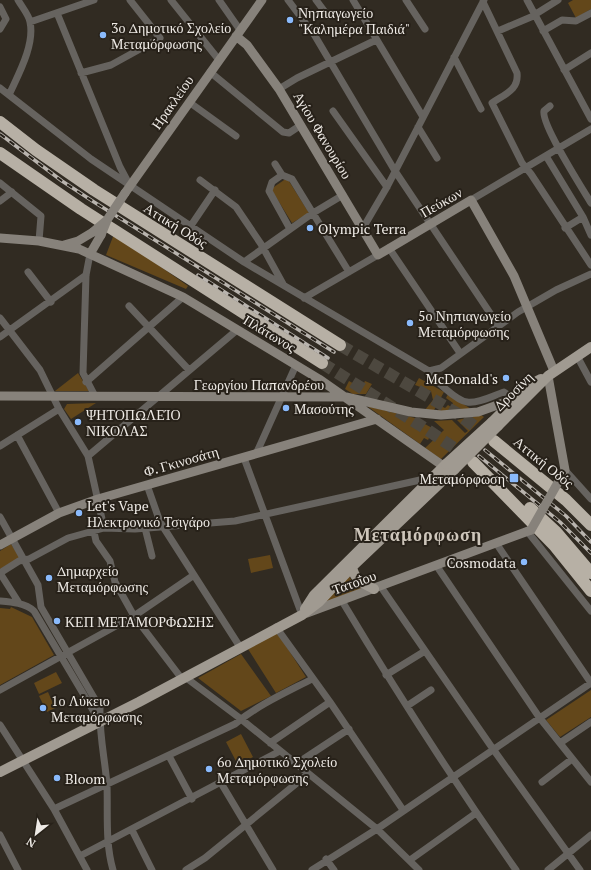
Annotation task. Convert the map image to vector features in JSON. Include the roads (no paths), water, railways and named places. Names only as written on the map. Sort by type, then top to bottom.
[{"type":"highway","name":"Αττική Οδός","points":[[0,122],[36,150],[94,190],[340,345]]},
{"type":"highway","points":[[0,153],[81,209],[322,363]]},
{"type":"highway","name":"Αττική Οδός","points":[[494,441],[566,500],[591,525]]},
{"type":"highway","points":[[591,573],[556,532],[514,494],[473,462],[554,545],[591,591]]},
{"type":"highway","points":[[532,472],[564,492],[591,517]]},
{"type":"main road","points":[[551,374],[591,347]]},
{"type":"main road","name":"Δροσίνη","points":[[495,424],[514,399],[528,386],[551,374]]},
{"type":"main road","name":"Δροσίνη","points":[[302,615],[319,602],[449,468],[551,374]]},
{"type":"main road","name":"Δροσίνη","points":[[302,615],[314,595],[426,484],[449,468]]},
{"type":"main road","points":[[352,567],[354,575],[358,581],[378,588]]},
{"type":"main road","name":"Τατοΐου","points":[[0,772],[100,722],[276,627],[302,615]]},
{"type":"street","points":[[9,95],[27,50],[30,22],[18,0]]},
{"type":"street","points":[[30,22],[94,0]]},
{"type":"street","points":[[82,73],[111,65],[160,38],[130,0]]},
{"type":"street","points":[[171,0],[219,60]]},
{"type":"street","name":"Αγίου Φανουρίου","points":[[219,0],[238,33],[279,89],[378,254]]},
{"type":"street","name":"Ηρακλείου","points":[[90,254],[97,234],[127,189],[262,0]]},
{"type":"street","points":[[288,0],[315,36],[395,171],[498,325]]},
{"type":"street","points":[[316,0],[328,16]]},
{"type":"street","points":[[353,0],[423,117]]},
{"type":"street","points":[[406,0],[425,29]]},
{"type":"street","points":[[527,0],[591,119]]},
{"type":"street","points":[[498,31],[534,14],[558,0]]},
{"type":"street","points":[[484,1],[518,73],[518,80],[514,88],[492,103],[526,168],[591,265]]},
{"type":"street","points":[[363,228],[387,187],[484,1]]},
{"type":"street","points":[[0,7],[6,19],[0,29]]},
{"type":"street","points":[[543,31],[562,20],[576,21],[591,12]]},
{"type":"street","points":[[57,13],[120,167],[127,189]]},
{"type":"street","points":[[279,89],[297,78],[331,63],[376,40]]},
{"type":"street","points":[[564,70],[591,53]]},
{"type":"street","points":[[454,58],[481,109]]},
{"type":"street","points":[[210,72],[283,132],[289,133],[301,125]]},
{"type":"street","points":[[0,88],[127,189],[244,262],[429,371],[436,381],[467,402],[504,392],[514,399]]},
{"type":"street","points":[[190,102],[236,136]]},
{"type":"street","points":[[550,106],[544,111],[544,117],[558,148],[591,203]]},
{"type":"street","points":[[332,111],[387,187]]},
{"type":"street","points":[[418,127],[437,158]]},
{"type":"street","name":"Πεύκων","points":[[304,298],[591,129]]},
{"type":"street","points":[[546,156],[583,217],[591,235]]},
{"type":"street","points":[[275,164],[282,175],[292,179],[349,272]]},
{"type":"street","points":[[282,175],[272,182],[269,191],[290,229]]},
{"type":"street","points":[[200,180],[236,207],[263,248],[284,286]]},
{"type":"street","points":[[0,183],[41,216],[39,241]]},
{"type":"street","points":[[190,227],[215,190]]},
{"type":"street","points":[[0,201],[12,192]]},
{"type":"street","points":[[244,262],[313,213],[343,195]]},
{"type":"street","points":[[472,200],[501,251],[527,306],[551,374],[565,470],[529,530],[591,611]]},
{"type":"street","points":[[565,228],[583,217]]},
{"type":"street","points":[[60,245],[78,241],[97,234]]},
{"type":"street","name":"Πλάτωνος","points":[[0,238],[39,241],[79,249],[183,297],[346,397],[449,468]]},
{"type":"street","points":[[0,244],[38,246],[76,254],[90,254],[86,275],[83,373],[86,382],[95,396]]},
{"type":"street","points":[[389,248],[460,353]]},
{"type":"street","points":[[28,272],[51,302]]},
{"type":"street","points":[[429,371],[438,370],[498,325],[527,306],[556,290],[591,274]]},
{"type":"street","points":[[0,337],[51,302],[86,275]]},
{"type":"street","points":[[86,382],[183,297]]},
{"type":"street","points":[[129,306],[190,370]]},
{"type":"street","points":[[0,318],[40,370],[59,409],[88,456],[104,528]]},
{"type":"street","points":[[88,456],[237,330]]},
{"type":"street","points":[[577,356],[591,382]]},
{"type":"street","points":[[256,454],[296,365]]},
{"type":"street","name":"Γεωργίου Παπανδρέου","points":[[0,396],[95,396],[157,398],[346,397],[411,412],[440,415],[478,412],[514,399]]},
{"type":"street","points":[[0,446],[59,409]]},
{"type":"street","name":"Φ. Γκινοσάτη","points":[[0,545],[59,513],[98,498],[244,458],[377,419]]},
{"type":"street","points":[[17,435],[59,513]]},
{"type":"street","points":[[244,458],[302,615]]},
{"type":"street","points":[[565,470],[588,491],[591,499]]},
{"type":"street","points":[[19,603],[0,573],[68,538],[104,528],[145,528],[235,521],[420,480],[426,484]]},
{"type":"street","points":[[147,485],[163,527],[240,647]]},
{"type":"street","points":[[0,517],[38,585],[38,609],[64,655],[100,708],[100,722],[107,785],[108,843],[113,870]]},
{"type":"street","points":[[145,528],[152,556]]},
{"type":"street","name":"Τατοΐου","points":[[302,615],[378,588],[529,530]]},
{"type":"street","points":[[94,532],[96,542],[110,561],[115,582],[134,616],[183,678],[242,719],[377,829],[419,870]]},
{"type":"street","points":[[312,870],[326,859],[377,829],[453,778],[539,717],[591,683],[496,543]]},
{"type":"street","points":[[436,565],[539,717],[591,782]]},
{"type":"street","points":[[0,690],[134,616],[194,575]]},
{"type":"street","points":[[378,588],[425,651],[580,870]]},
{"type":"street","points":[[0,601],[19,603],[38,609]]},
{"type":"street","points":[[342,601],[386,675],[476,813],[516,870]]},
{"type":"street","points":[[276,627],[349,729],[404,810]]},
{"type":"street","points":[[386,675],[425,651]]},
{"type":"street","points":[[54,809],[235,724],[276,697],[312,679]]},
{"type":"street","points":[[407,706],[431,690]]},
{"type":"street","points":[[270,743],[330,702]]},
{"type":"street","points":[[560,743],[591,722]]},
{"type":"street","points":[[0,725],[24,760],[54,809],[87,870]]},
{"type":"street","points":[[296,764],[349,729]]},
{"type":"street","points":[[80,856],[108,843],[280,751]]},
{"type":"street","points":[[169,756],[192,798]]},
{"type":"street","points":[[542,782],[572,759]]},
{"type":"street","points":[[186,870],[205,858],[308,774]]},
{"type":"street","points":[[221,783],[270,869]]},
{"type":"street","points":[[410,860],[476,813]]},
{"type":"street","points":[[132,830],[152,870]]},
{"type":"street","points":[[0,835],[18,870]]},
{"type":"street","points":[[548,870],[591,835]]},
{"type":"street","points":[[326,859],[334,870]]},
{"type":"tunnel","points":[[340,345],[458,414],[490,438]]},
{"type":"tunnel","points":[[322,363],[469,458]]},
{"type":"railway","points":[[0,134],[62,181],[94,202],[334,352]]},
{"type":"railway","points":[[198,275],[328,358]]},
{"type":"railway","points":[[485,450],[566,516],[591,542]]},
{"type":"railway","points":[[479,456],[560,522],[591,553]]},
{"type":"place","name":"Νηπιαγωγείο \"Καλημέρα Παιδιά\"","points":[[290,20]]},
{"type":"place","name":"3ο Δημοτικό Σχολείο Μεταμόρφωσης","points":[[103,35]]},
{"type":"place","name":"Olympic Terra","points":[[310,228]]},
{"type":"place","name":"5ο Νηπιαγωγείο Μεταμόρφωσης","points":[[410,323]]},
{"type":"place","name":"McDonald's","points":[[506,378]]},
{"type":"place","name":"Μασούτης","points":[[286,408]]},
{"type":"place","name":"ΨΗΤΟΠΩΛΕΊΟ ΝΙΚΟΛΑΣ","points":[[78,422]]},
{"type":"place","name":"Μεταμόρφωση","points":[[514,478]]},
{"type":"place","name":"Let's Vape Ηλεκτρονικό Τσιγάρο","points":[[79,513]]},
{"type":"place","name":"Cosmodata","points":[[524,562]]},
{"type":"place","name":"Δημαρχείο Μεταμόρφωσης","points":[[49,578]]},
{"type":"place","name":"ΚΕΠ ΜΕΤΑΜΟΡΦΩΣΗΣ","points":[[57,621]]},
{"type":"place","name":"1ο Λύκειο Μεταμόρφωσης","points":[[43,708]]},
{"type":"place","name":"6ο Δημοτικό Σχολείο Μεταμόρφωσης","points":[[209,769]]},
{"type":"place","name":"Bloom","points":[[57,778]]},
{"type":"district","name":"Μεταμόρφωση","points":[[418,534]]}]
